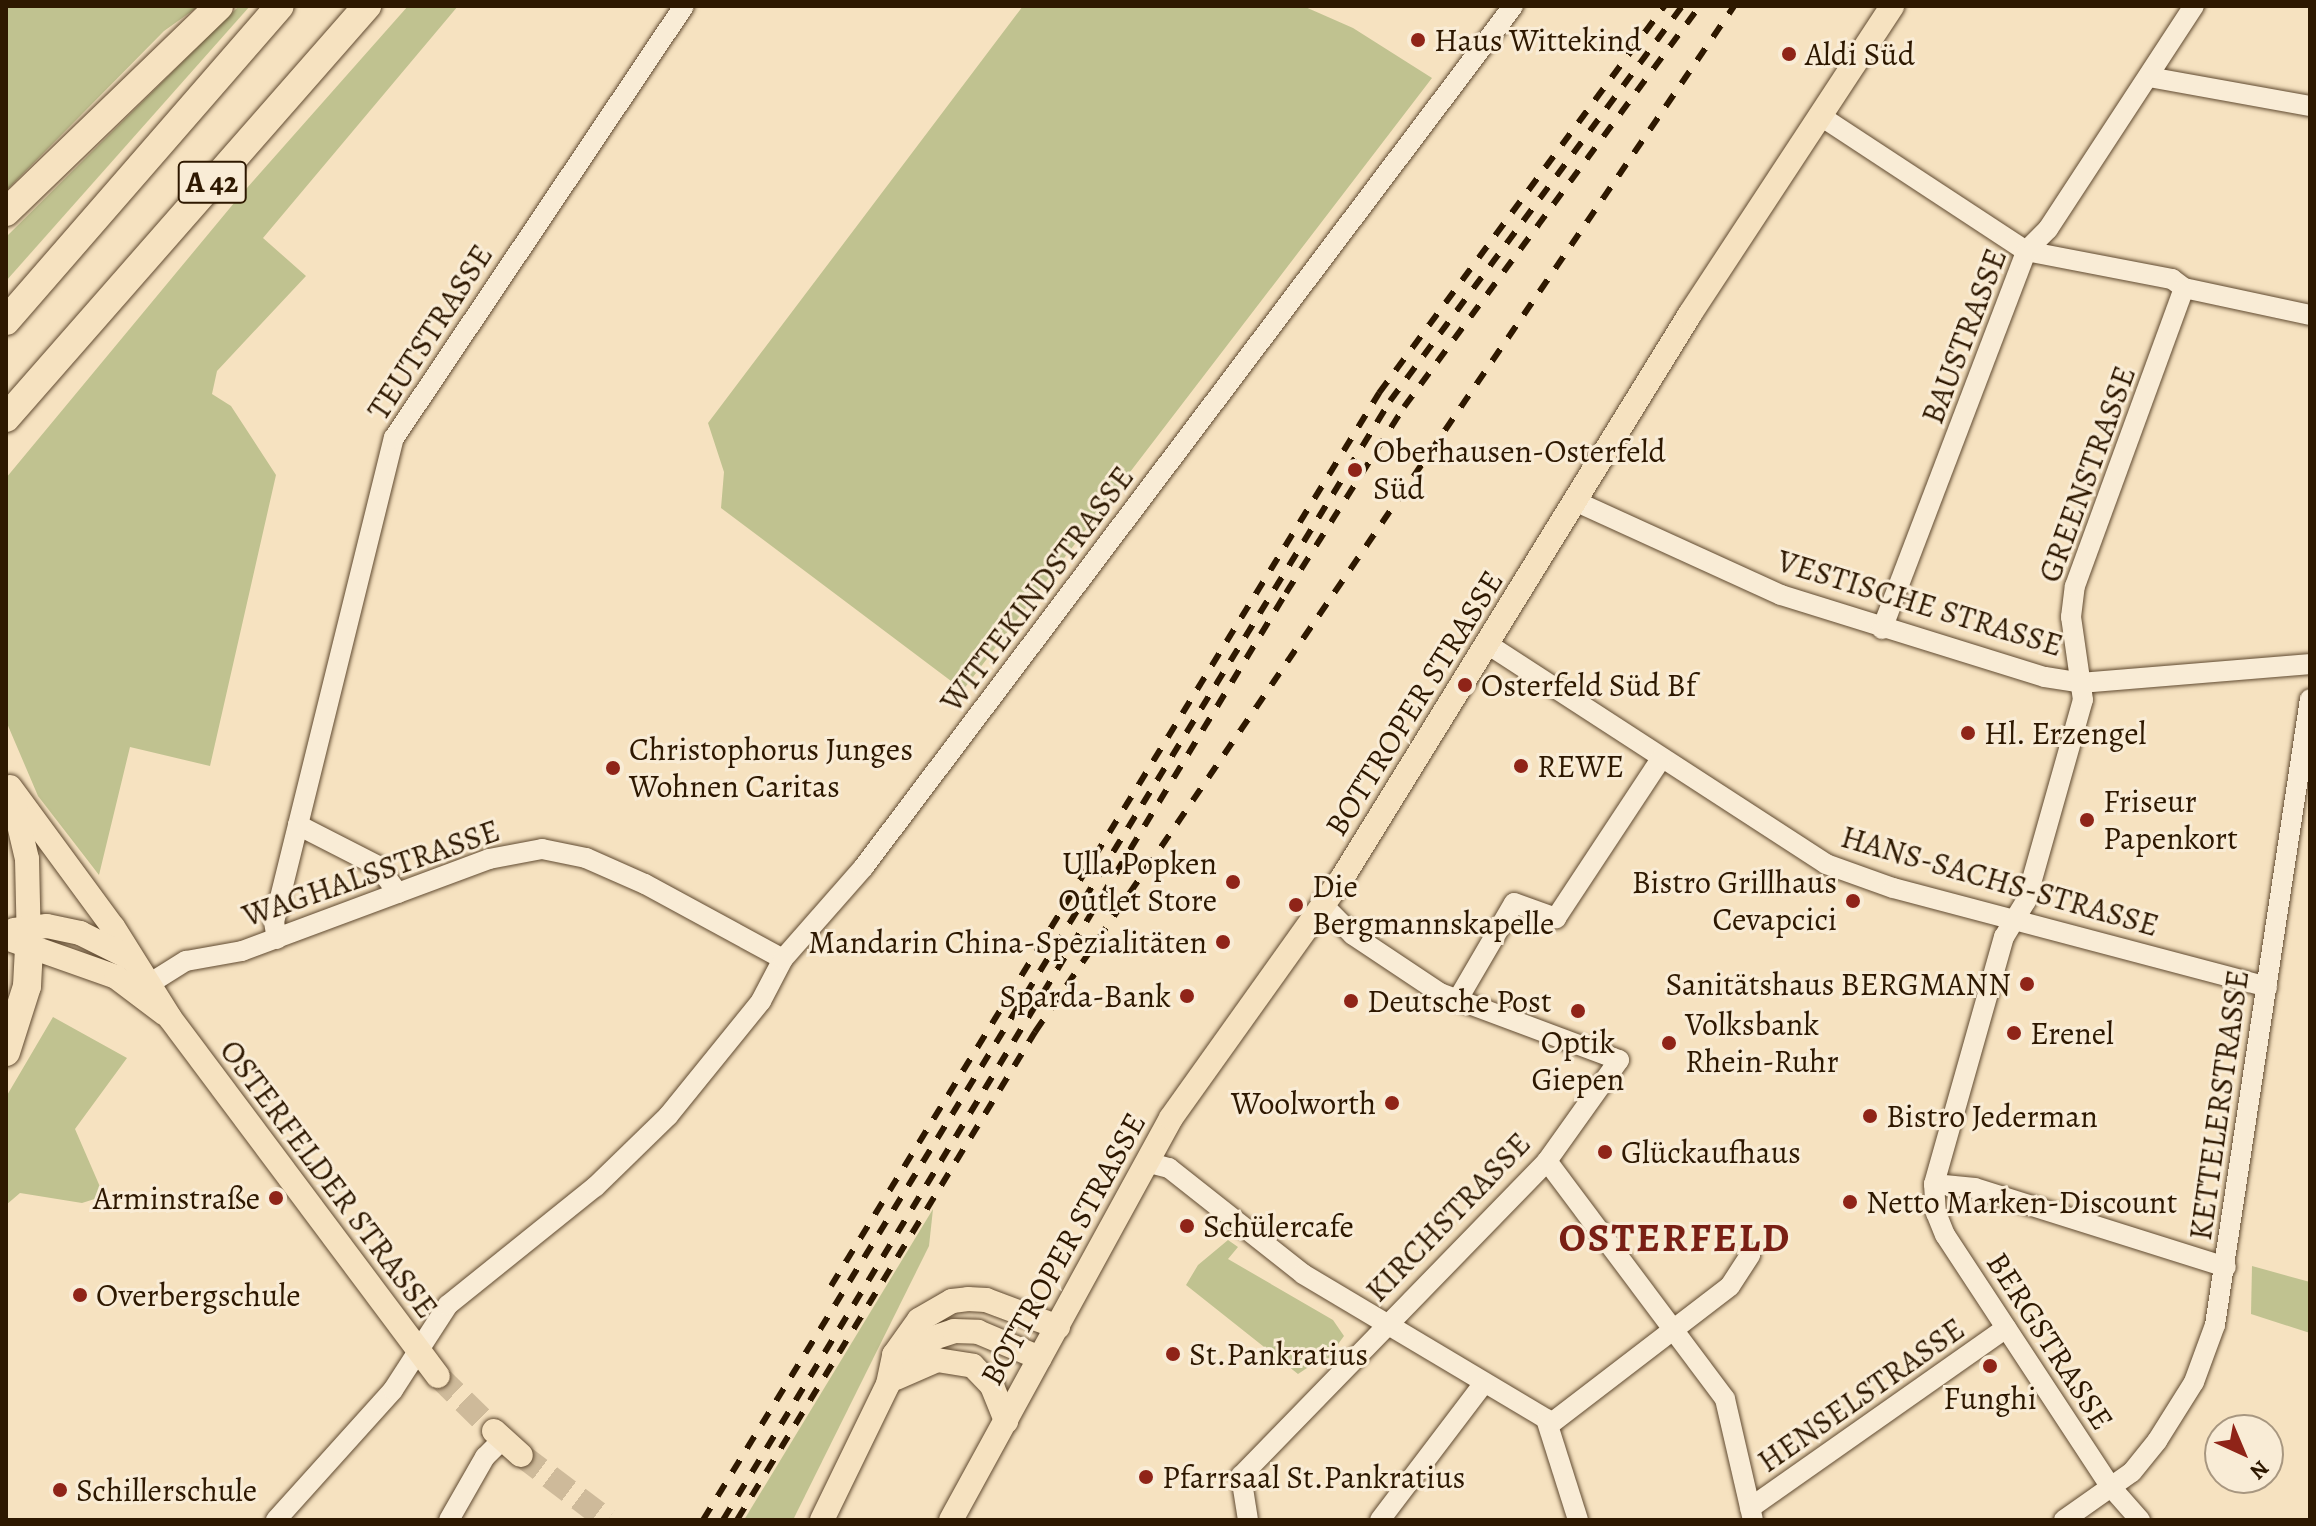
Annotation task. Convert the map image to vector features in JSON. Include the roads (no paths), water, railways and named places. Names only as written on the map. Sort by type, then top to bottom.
[{"type":"highway","points":[[6,212],[219,6]]},
{"type":"highway","name":"A 42","points":[[6,321],[280,6]]},
{"type":"highway","name":"A 42","points":[[6,418],[367,6]]},
{"type":"highway","points":[[6,1052],[27,986],[18,936]]},
{"type":"main road","name":"BOTTROPER STRASSE","points":[[951,1520],[1146,1162],[1203,1068],[1323,905],[1489,645],[1674,338],[1892,6]]},
{"type":"main road","name":"OSTERFELDER STRASSE","points":[[8,783],[27,859],[18,936]]},
{"type":"main road","name":"OSTERFELDER STRASSE","points":[[8,783],[132,959],[152,982],[170,1018],[438,1376]]},
{"type":"main road","name":"OSTERFELDER STRASSE","points":[[18,936],[80,933],[107,942],[132,959]]},
{"type":"main road","name":"OSTERFELDER STRASSE","points":[[18,936],[116,977],[170,1018]]},
{"type":"main road","points":[[822,1520],[888,1384],[903,1340],[919,1320],[952,1301],[986,1300],[1058,1327]]},
{"type":"main road","points":[[888,1384],[917,1348],[954,1331],[978,1332],[1040,1358]]},
{"type":"main road","points":[[888,1384],[937,1360],[973,1366],[992,1386],[1006,1421]]},
{"type":"main road","points":[[498,1435],[521,1455]]},
{"type":"street","name":"TEUTSTRASSE","points":[[277,939],[274,922],[394,438],[684,6]]},
{"type":"street","name":"WITTEKINDSTRASSE","points":[[418,1352],[448,1305],[647,1140],[761,1001],[783,959],[848,888],[1513,6]]},
{"type":"street","name":"BAUSTRASSE","points":[[1882,629],[2026,251],[2048,229],[2194,6]]},
{"type":"street","points":[[2149,77],[2310,106]]},
{"type":"street","points":[[1819,115],[2026,251],[2172,279],[2184,288],[2310,315]]},
{"type":"street","name":"GREENSTRASSE","points":[[1934,1184],[2004,937],[2031,885],[2083,700],[2071,617],[2075,586],[2184,288]]},
{"type":"street","name":"VESTISCHE STRASSE","points":[[1577,502],[1781,595],[2007,669],[2081,683],[2310,664]]},
{"type":"street","name":"HANS-SACHS-STRASSE","points":[[1489,645],[1813,857],[1872,881],[2267,987]]},
{"type":"street","name":"KETTELERSTRASSE","points":[[2064,1520],[2132,1472],[2194,1382],[2215,1325],[2310,699]]},
{"type":"street","points":[[1323,905],[1362,941],[1440,993],[1458,999],[1514,903],[1556,918],[1661,759]]},
{"type":"street","points":[[298,825],[378,866],[398,893]]},
{"type":"street","name":"WAGHALSSTRASSE","points":[[152,982],[186,961],[277,939],[517,852],[565,851],[645,884],[783,959]]},
{"type":"street","name":"KIRCHSTRASSE","points":[[1248,1520],[1241,1476],[1547,1161],[1619,1060],[1458,999]]},
{"type":"street","points":[[1547,1161],[1675,1329],[1729,1408],[1752,1514]]},
{"type":"street","points":[[1146,1162],[1169,1168],[1261,1245],[1549,1425],[1578,1520]]},
{"type":"street","points":[[1934,1184],[1975,1188],[2226,1267]]},
{"type":"street","name":"BERGSTRASSE","points":[[1934,1184],[1936,1213],[1945,1235],[2110,1486],[2140,1520]]},
{"type":"street","points":[[1549,1425],[1730,1286],[1750,1255]]},
{"type":"street","name":"HENSELSTRASSE","points":[[1752,1514],[2006,1328]]},
{"type":"street","points":[[276,1520],[393,1390],[418,1352]]},
{"type":"street","points":[[1380,1520],[1484,1383]]},
{"type":"street","points":[[449,1520],[498,1435]]},
{"type":"tunnel","points":[[438,1376],[494,1431]]},
{"type":"tunnel","points":[[521,1455],[607,1520]]},
{"type":"railway","points":[[831,1286],[1379,393],[1664,6]]},
{"type":"railway","points":[[703,1520],[1390,401],[1682,6]]},
{"type":"railway","points":[[723,1520],[1286,593],[1404,407],[1700,6]]},
{"type":"railway","points":[[737,1520],[1035,1032],[1734,6]]},
{"type":"place","name":"Haus Wittekind","points":[[1418,40]]},
{"type":"place","name":"Aldi Süd","points":[[1789,54]]},
{"type":"place","name":"Oberhausen-Osterfeld Süd","points":[[1355,470]]},
{"type":"place","name":"Osterfeld Süd Bf","points":[[1465,685]]},
{"type":"place","name":"Hl. Erzengel","points":[[1968,733]]},
{"type":"place","name":"REWE","points":[[1521,766]]},
{"type":"place","name":"Christophorus Junges Wohnen Caritas","points":[[613,768]]},
{"type":"place","name":"Friseur Papenkort","points":[[2087,820]]},
{"type":"place","name":"Ulla Popken Outlet Store","points":[[1233,882]]},
{"type":"place","name":"Bistro Grillhaus Cevapcici","points":[[1853,901]]},
{"type":"place","name":"Die Bergmannskapelle","points":[[1296,905]]},
{"type":"place","name":"Mandarin China-Spezialitäten","points":[[1223,942]]},
{"type":"place","name":"Sanitätshaus BERGMANN","points":[[2027,984]]},
{"type":"place","name":"Sparda-Bank","points":[[1187,996]]},
{"type":"place","name":"Deutsche Post","points":[[1351,1001]]},
{"type":"place","name":"Optik Giepen","points":[[1578,1011]]},
{"type":"place","name":"Erenel","points":[[2014,1033]]},
{"type":"place","name":"Volksbank Rhein-Ruhr","points":[[1669,1043]]},
{"type":"place","name":"Woolworth","points":[[1392,1103]]},
{"type":"place","name":"Bistro Jederman","points":[[1870,1116]]},
{"type":"place","name":"Glückaufhaus","points":[[1605,1152]]},
{"type":"place","name":"Arminstraße","points":[[276,1198]]},
{"type":"place","name":"Netto Marken-Discount","points":[[1850,1202]]},
{"type":"place","name":"Schülercafe","points":[[1187,1226]]},
{"type":"place","name":"Overbergschule","points":[[80,1295]]},
{"type":"place","name":"St.Pankratius","points":[[1173,1354]]},
{"type":"place","name":"Funghi","points":[[1990,1366]]},
{"type":"place","name":"Pfarrsaal St.Pankratius","points":[[1146,1477]]},
{"type":"place","name":"Schillerschule","points":[[60,1490]]},
{"type":"district","name":"OSTERFELD","points":[[1675,1238]]}]
